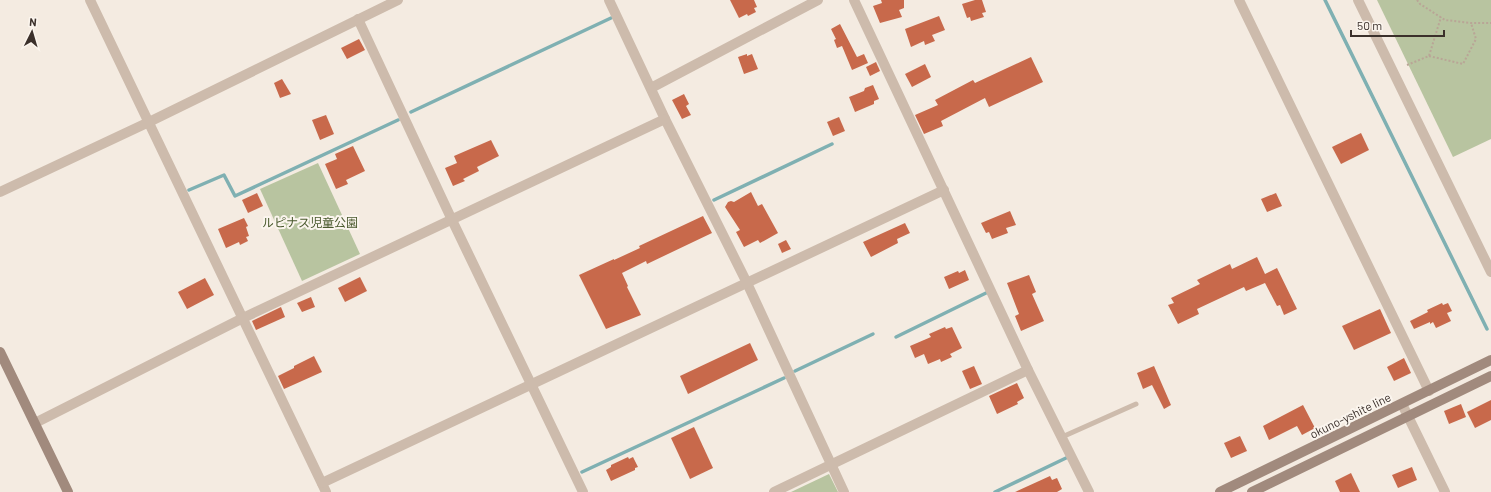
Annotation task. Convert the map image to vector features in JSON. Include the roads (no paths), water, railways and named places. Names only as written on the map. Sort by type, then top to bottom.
[{"type":"main road","points":[[0,352],[68,492]]},
{"type":"main road","name":"okuno-yshite line","points":[[1220,492],[1491,360]]},
{"type":"main road","points":[[1252,492],[1491,376]]},
{"type":"street","points":[[90,0],[324,488],[532,384],[944,190]]},
{"type":"street","points":[[0,192],[149,122],[398,0]]},
{"type":"street","points":[[609,0],[665,119],[747,283],[844,492]]},
{"type":"street","points":[[650,88],[818,0]]},
{"type":"street","points":[[854,0],[1028,370],[1090,492]]},
{"type":"street","points":[[1239,0],[1429,391]]},
{"type":"street","points":[[1358,0],[1491,272]]},
{"type":"street","points":[[358,19],[452,220],[583,492]]},
{"type":"street","points":[[35,422],[242,318],[665,119]]},
{"type":"street","points":[[774,492],[1028,370]]},
{"type":"street","points":[[1402,404],[1445,492]]},
{"type":"lane","points":[[1062,437],[1136,404]]},
{"type":"waterway","points":[[1325,0],[1487,329]]},
{"type":"waterway","points":[[411,112],[611,18]]},
{"type":"waterway","points":[[189,190],[224,175],[235,196],[398,120]]},
{"type":"waterway","points":[[714,200],[832,144]]},
{"type":"waterway","points":[[896,337],[986,293]]},
{"type":"waterway","points":[[795,371],[873,334]]},
{"type":"waterway","points":[[582,472],[784,378]]},
{"type":"waterway","points":[[995,492],[1066,458]]},
{"type":"park label","name":"ルピナス児童公園","points":[[310,222]]}]
